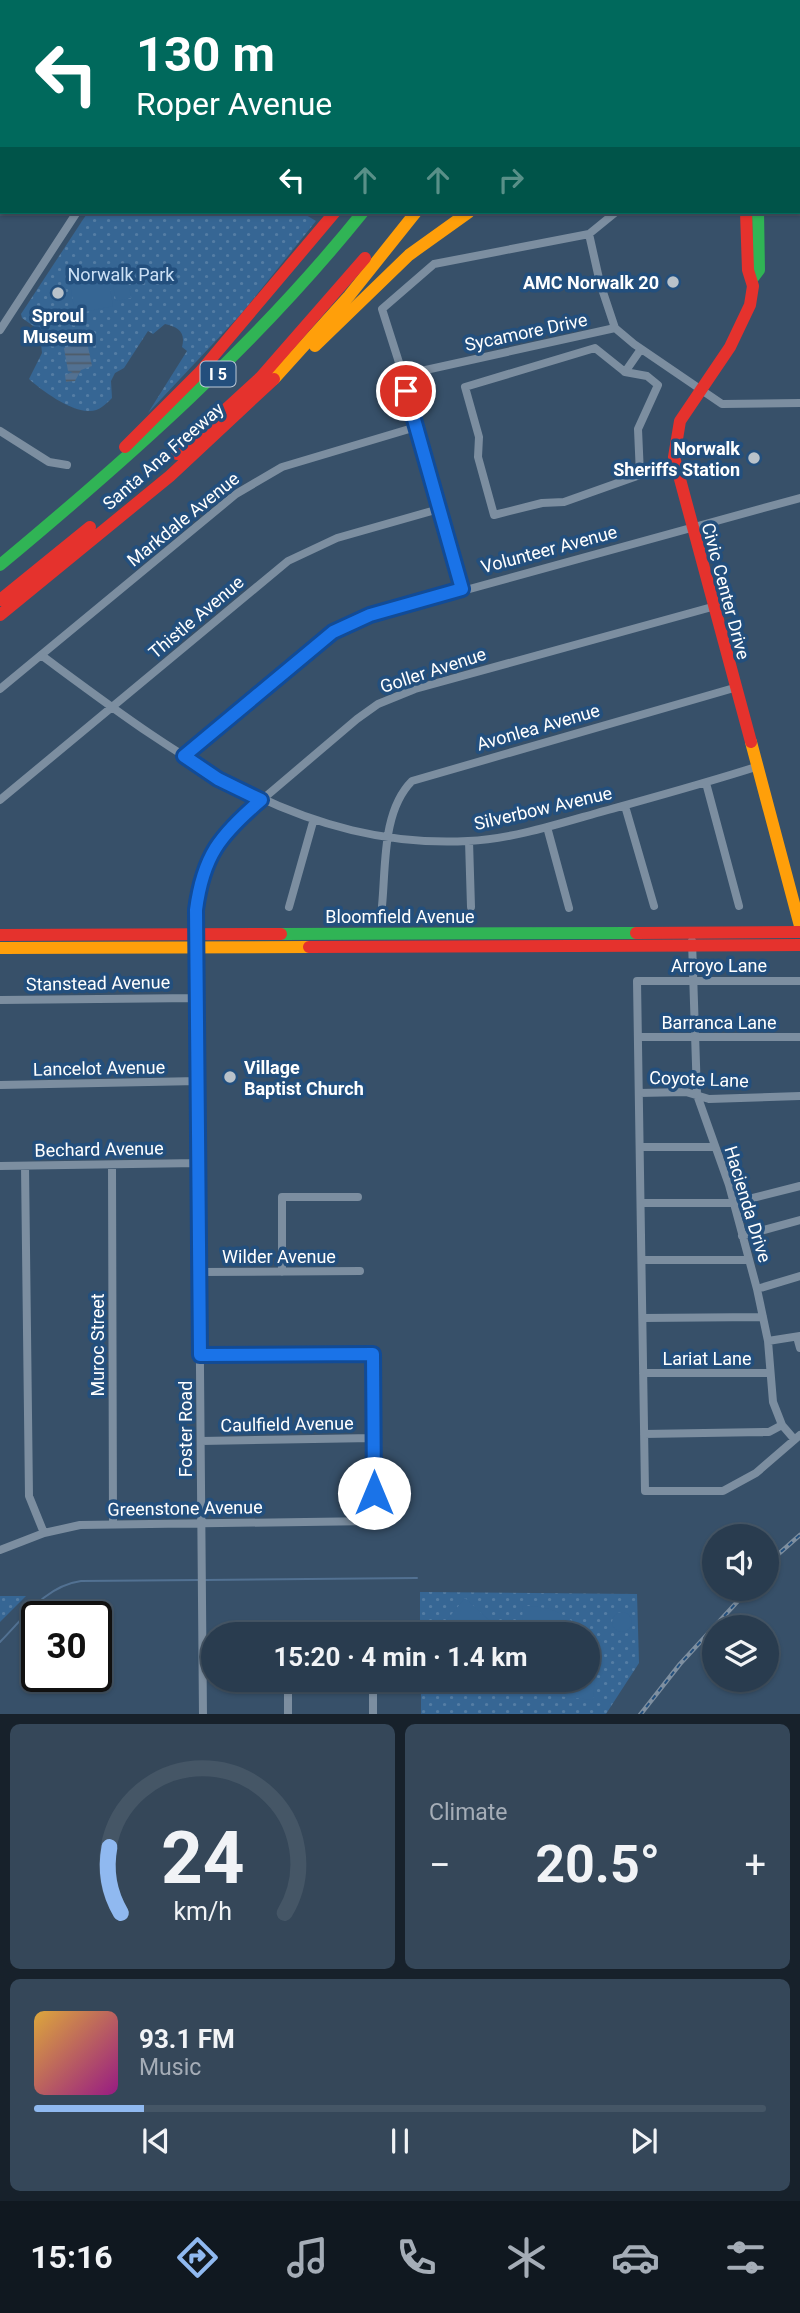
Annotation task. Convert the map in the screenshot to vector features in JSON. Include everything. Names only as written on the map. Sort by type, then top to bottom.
[{"type":"main road","points":[[55,519],[200,372],[333,214]]},
{"type":"main road","name":"Santa Ana Freeway","points":[[0,565],[163,427],[210,383],[316,273],[361,214]]},
{"type":"main road","points":[[0,600],[150,478],[233,404],[325,307],[400,214]]},
{"type":"main road","name":"Santa Ana Freeway","points":[[0,615],[224,428],[290,363],[414,214]]},
{"type":"main road","points":[[290,363],[327,337],[409,256],[467,214]]},
{"type":"main road","name":"Civic Center Drive","points":[[747,214],[748,270],[753,278]]},
{"type":"main road","name":"Civic Center Drive","points":[[758,214],[759,270],[753,278],[743,326],[676,431],[676,467],[734,688],[760,766],[800,926]]},
{"type":"main road","points":[[628,946],[629,931]]},
{"type":"main road","name":"Bloomfield Avenue","points":[[0,936],[197,947],[281,940],[629,931],[800,932]]},
{"type":"main road","name":"Bloomfield Avenue","points":[[0,948],[197,933],[281,940]]},
{"type":"main road","name":"Bloomfield Avenue","points":[[379,939],[628,946],[800,945]]},
{"type":"street","points":[[0,330],[3,319],[76,214]]},
{"type":"street","points":[[614,214],[589,234],[600,283],[615,327],[641,349],[724,404],[800,404]]},
{"type":"street","name":"Sycamore Drive","points":[[589,234],[433,264],[382,309],[385,327],[403,374],[615,327]]},
{"type":"street","points":[[640,475],[638,429],[658,385],[647,376],[625,372],[595,348],[465,387],[480,437],[478,457],[494,515],[542,503],[564,502],[640,475],[676,467]]},
{"type":"street","points":[[625,372],[641,349]]},
{"type":"street","points":[[406,391],[462,589]]},
{"type":"street","name":"Markdale Avenue","points":[[0,690],[236,494],[293,464],[416,427]]},
{"type":"street","points":[[0,431],[50,462],[67,465]]},
{"type":"street","name":"Volunteer Avenue","points":[[184,756],[333,632],[370,615],[800,498]]},
{"type":"street","name":"Thistle Avenue","points":[[0,800],[288,561],[337,538],[439,509]]},
{"type":"street","name":"Goller Avenue","points":[[197,933],[196,910],[204,868],[214,848],[231,826],[378,704],[415,689],[712,607]]},
{"type":"street","name":"Silverbow Avenue","points":[[41,655],[218,779],[313,822],[390,839],[468,841],[547,827],[760,766]]},
{"type":"street","name":"Avonlea Avenue","points":[[382,906],[393,809],[401,792],[412,781],[734,688]]},
{"type":"street","points":[[706,783],[739,906]]},
{"type":"street","points":[[625,806],[654,906]]},
{"type":"street","points":[[289,907],[313,822]]},
{"type":"street","points":[[547,827],[569,908]]},
{"type":"street","points":[[468,841],[471,907]]},
{"type":"street","name":"Hacienda Drive","points":[[692,930],[697,1095],[733,1203],[757,1289],[768,1341],[773,1402],[782,1425],[797,1437]]},
{"type":"street","name":"Foster Road","points":[[197,933],[202,1622]]},
{"type":"street","name":"Arroyo Lane","points":[[638,1038],[637,981],[800,981]]},
{"type":"street","name":"Stanstead Avenue","points":[[0,1000],[197,998]]},
{"type":"street","points":[[638,1038],[645,1491],[723,1491],[756,1473],[797,1437]]},
{"type":"street","name":"Barranca Lane","points":[[638,1038],[800,1038]]},
{"type":"street","name":"Lancelot Avenue","points":[[0,1085],[198,1081]]},
{"type":"street","name":"Coyote Lane","points":[[639,1093],[686,1092],[709,1098],[800,1096]]},
{"type":"street","points":[[640,1147],[714,1147]]},
{"type":"street","name":"Bechard Avenue","points":[[0,1166],[198,1163]]},
{"type":"street","name":"Muroc Street","points":[[113,1165],[113,1524]]},
{"type":"street","points":[[25,1166],[29,1496],[44,1533]]},
{"type":"street","points":[[641,1203],[733,1203],[800,1186]]},
{"type":"street","points":[[282,1272],[282,1197],[358,1197]]},
{"type":"street","points":[[742,1236],[800,1220]]},
{"type":"street","points":[[642,1260],[748,1260]]},
{"type":"street","name":"Wilder Avenue","points":[[199,1272],[360,1271]]},
{"type":"street","points":[[757,1289],[800,1276]]},
{"type":"street","points":[[643,1318],[763,1317]]},
{"type":"street","points":[[768,1341],[798,1336],[800,1348]]},
{"type":"street","points":[[200,1355],[373,1354],[373,1438]]},
{"type":"street","name":"Lariat Lane","points":[[643,1373],[770,1374]]},
{"type":"street","points":[[644,1434],[769,1432],[782,1425]]},
{"type":"street","name":"Greenstone Avenue","points":[[0,1550],[44,1533],[80,1525],[374,1521],[373,1438]]},
{"type":"street","name":"Caulfield Avenue","points":[[201,1440],[373,1438]]},
{"type":"street","name":"Foster Road","points":[[203,1692],[203,1714]]},
{"type":"street","points":[[288,1692],[288,1714]]},
{"type":"street","points":[[373,1692],[373,1714]]},
{"type":"green space","name":"Norwalk Park","points":[[87,214],[304,214],[316,221],[242,313],[148,413],[187,351],[182,347],[183,338],[180,331],[165,324],[153,334],[148,331],[124,368],[115,373],[111,381],[112,398],[98,409],[88,411],[65,404],[29,379],[42,353],[41,343],[46,335],[22,318],[21,314]]},
{"type":"green space","points":[[125,266],[131,298],[116,301],[110,269]]},
{"type":"green space","points":[[107,270],[113,306],[75,314],[69,277]]},
{"type":"green space","points":[[420,1592],[637,1594],[639,1663],[606,1714],[421,1714],[421,1692],[600,1692],[600,1622],[420,1622]]},
{"type":"green space","points":[[0,1596],[26,1596],[21,1601],[0,1622]]},
{"type":"green space","points":[[465,1598],[491,1622],[446,1622]]},
{"type":"green space","points":[[523,1606],[542,1607],[558,1612],[573,1622],[522,1622]]},
{"type":"green space","points":[[622,1612],[629,1615],[632,1622],[629,1629],[622,1632],[615,1629],[612,1622],[615,1615]]},
{"type":"green space","points":[[522,1692],[594,1692],[593,1700]]},
{"type":"shaded area","points":[[87,342],[92,366],[81,370],[75,381],[66,382],[65,375],[73,372],[68,371],[64,348]]},
{"type":"waterway","points":[[205,1580],[417,1578]]},
{"type":"waterway","points":[[0,1642],[36,1604],[68,1584],[81,1581],[199,1580]]},
{"type":"railway","points":[[779,1554],[800,1535]]},
{"type":"railway","points":[[641,1714],[680,1664],[738,1601]]},
{"type":"traffic: fast","points":[[0,565],[97,483],[190,398],[280,308],[361,214]]},
{"type":"traffic: fast","points":[[753,278],[759,270],[758,214]]},
{"type":"traffic: fast","points":[[281,934],[636,933]]},
{"type":"traffic: slow","points":[[274,379],[349,296],[414,214]]},
{"type":"traffic: slow","points":[[315,346],[409,255],[466,214]]},
{"type":"traffic: slow","points":[[751,742],[800,926]]},
{"type":"traffic: slow","points":[[0,948],[309,947]]},
{"type":"traffic: jam","points":[[125,447],[200,372],[333,214]]},
{"type":"traffic: jam","points":[[746,214],[748,270],[753,286],[750,305],[730,347],[680,421],[674,457],[751,742]]},
{"type":"traffic: jam","points":[[177,454],[261,377],[365,258]]},
{"type":"traffic: jam","points":[[0,615],[170,476],[274,379]]},
{"type":"traffic: jam","points":[[0,600],[90,527]]},
{"type":"traffic: jam","points":[[636,933],[800,932]]},
{"type":"traffic: jam","points":[[0,935],[281,934]]},
{"type":"traffic: jam","points":[[309,947],[800,945]]},
{"type":"place","name":"AMC Norwalk 20","points":[[673,282]]},
{"type":"place","name":"Sproul Museum","points":[[58,293]]},
{"type":"place","name":"Norwalk Sheriffs Station","points":[[754,458]]},
{"type":"place","name":"Village Baptist Church","points":[[230,1077]]},
{"type":"route","points":[[374,1493],[373,1354],[200,1355],[196,910],[204,868],[214,848],[231,826],[261,800],[218,779],[184,756],[333,632],[370,615],[462,589],[406,391]]}]
